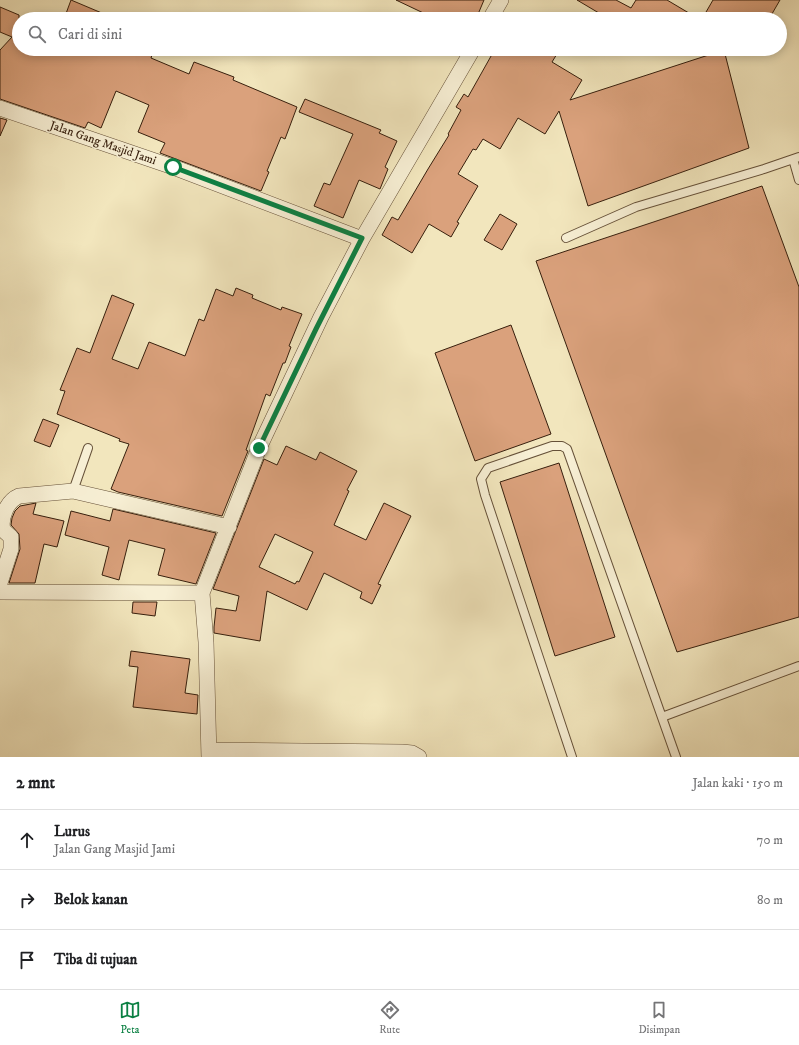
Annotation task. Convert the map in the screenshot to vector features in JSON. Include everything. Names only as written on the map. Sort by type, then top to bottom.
[{"type":"street","points":[[494,12],[501,0]]},
{"type":"street","points":[[419,757],[412,753],[402,752],[209,753],[206,642],[202,593],[259,448],[316,329],[362,238],[469,56]]},
{"type":"street","name":"Jalan Gang Masjid Jami","points":[[0,108],[173,167],[362,238]]},
{"type":"street","points":[[0,583],[12,543],[11,537],[2,528],[6,506],[14,498],[19,496],[73,491],[229,527]]},
{"type":"street","points":[[0,592],[202,593]]},
{"type":"lane","points":[[566,238],[636,207],[796,158],[799,180]]},
{"type":"lane","points":[[572,757],[481,479],[488,468],[552,446],[562,446],[567,449],[676,757]]},
{"type":"lane","points":[[73,491],[88,448]]},
{"type":"lane","points":[[662,717],[799,666]]},
{"type":"building","points":[[71,0],[99,12],[67,12]]},
{"type":"building","points":[[396,0],[484,0],[479,12],[421,12]]},
{"type":"building","points":[[577,0],[616,0],[631,8],[636,0],[667,0],[687,12],[597,12]]},
{"type":"building","points":[[713,0],[780,0],[773,12],[706,12]]},
{"type":"building","points":[[0,7],[12,12],[12,37],[0,32]]},
{"type":"building","points":[[12,37],[12,56],[152,56],[151,58],[189,74],[194,62],[234,77],[233,80],[297,107],[285,139],[281,137],[267,171],[269,172],[261,191],[160,153],[165,143],[138,132],[149,105],[116,91],[101,128],[88,122],[85,128],[0,99],[0,50]]},
{"type":"building","points":[[491,56],[556,56],[552,62],[582,80],[570,100],[706,56],[726,56],[749,148],[588,206],[559,111],[545,134],[518,118],[500,149],[483,139],[476,150],[473,149],[458,174],[478,186],[457,222],[459,223],[451,237],[429,224],[412,253],[382,235],[392,217],[398,220],[449,135],[448,134],[461,110],[456,107],[464,94],[468,97]]},
{"type":"building","points":[[305,99],[381,130],[379,133],[397,141],[385,167],[388,169],[380,189],[359,180],[343,218],[314,206],[324,183],[330,185],[353,134],[299,112]]},
{"type":"building","points":[[0,118],[7,120],[0,136]]},
{"type":"building","points":[[762,186],[799,287],[799,617],[677,652],[536,261]]},
{"type":"building","points":[[500,214],[517,224],[502,250],[484,240]]},
{"type":"building","points":[[236,288],[253,295],[252,298],[281,310],[282,307],[302,314],[289,346],[291,347],[285,363],[283,363],[270,396],[266,394],[246,450],[248,451],[222,516],[118,492],[111,489],[129,444],[57,414],[65,391],[60,390],[77,348],[90,353],[112,295],[134,304],[112,359],[138,369],[149,342],[185,356],[199,319],[204,321],[216,289],[233,296]]},
{"type":"building","points":[[511,325],[551,434],[475,461],[435,353]]},
{"type":"building","points":[[43,419],[59,425],[50,447],[34,441]]},
{"type":"building","points":[[286,446],[316,460],[320,452],[357,471],[347,490],[349,491],[334,525],[366,540],[384,503],[411,516],[378,584],[381,585],[372,604],[360,598],[362,592],[324,573],[307,610],[267,591],[260,641],[214,633],[216,608],[236,611],[239,596],[213,589],[264,459],[277,465]],"holes":[[[275,534],[313,552],[299,582],[297,581],[295,584],[259,567]]]},
{"type":"building","points":[[559,463],[615,637],[555,656],[500,482]]},
{"type":"building","points":[[36,503],[33,514],[64,521],[57,547],[44,544],[35,583],[9,583],[20,549],[19,534],[11,525],[12,518],[15,511],[20,506]]},
{"type":"building","points":[[113,509],[216,533],[196,584],[158,575],[165,549],[129,540],[119,580],[102,575],[109,547],[65,535],[71,511],[110,521]]},
{"type":"building","points":[[133,602],[157,602],[155,616],[132,613]]},
{"type":"building","points":[[131,651],[190,659],[185,693],[198,695],[197,714],[133,707],[138,667],[129,666]]},
{"type":"route","points":[[173,167],[362,238],[316,329],[259,448]]}]
